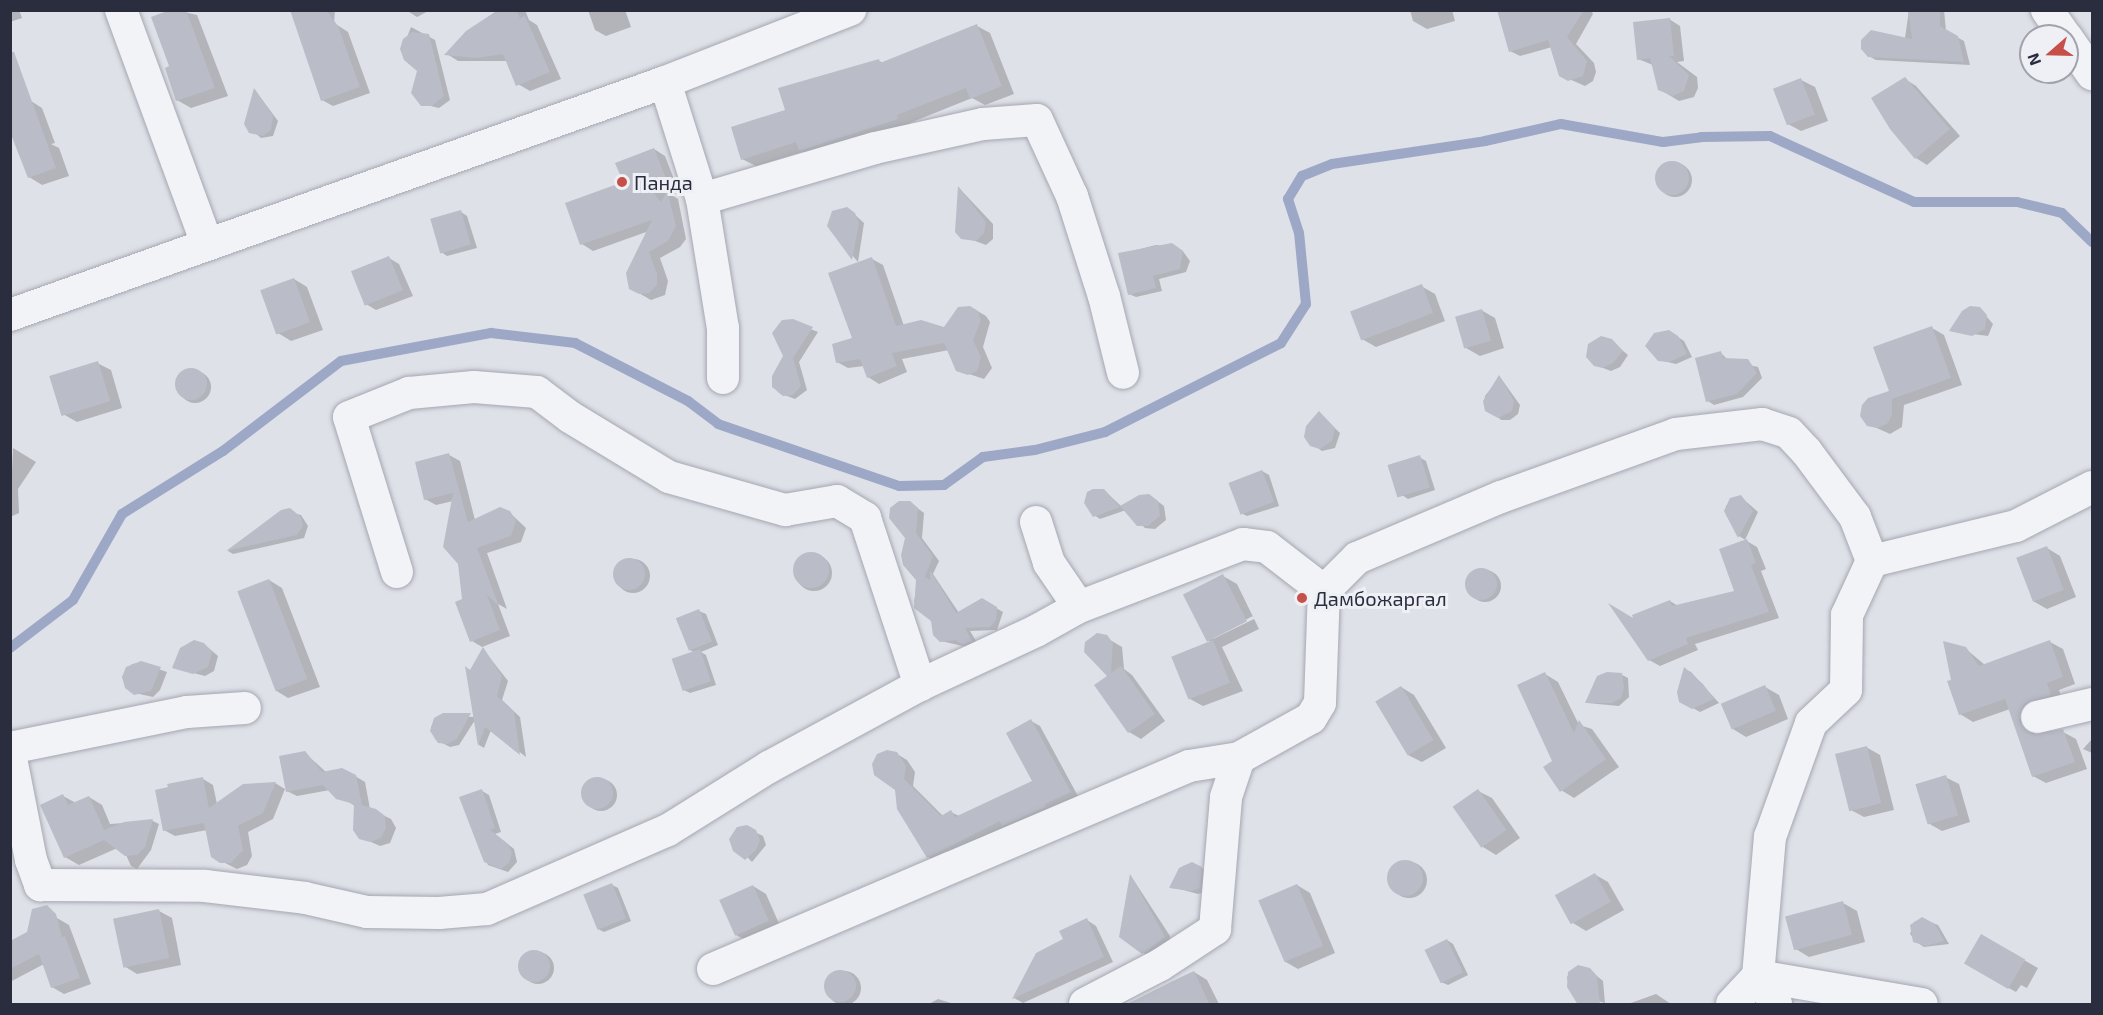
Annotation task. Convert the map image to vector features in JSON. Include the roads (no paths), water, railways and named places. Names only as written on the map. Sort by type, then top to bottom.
[{"type":"street","points":[[10,315],[665,82],[850,10]]},
{"type":"street","points":[[2047,10],[2057,24]]},
{"type":"street","points":[[130,14],[207,244]]},
{"type":"street","points":[[2079,56],[2092,74]]},
{"type":"street","points":[[665,82],[702,199],[723,328],[723,378]]},
{"type":"street","points":[[702,199],[875,148],[982,124],[1037,120],[1072,196],[1104,296],[1123,373]]},
{"type":"street","points":[[397,572],[349,417],[409,393],[474,387],[537,392],[570,417],[669,477],[785,510],[837,501],[865,518],[920,685]]},
{"type":"street","points":[[713,969],[1190,766],[1239,758],[1311,718],[1320,703],[1324,591],[1357,558],[1501,497],[1676,434],[1761,424],[1790,433],[1806,451],[1855,517],[1872,561],[1847,615],[1846,690],[1811,723],[1770,837],[1758,976],[1776,1005]]},
{"type":"street","points":[[1872,561],[2016,526],[2092,487]]},
{"type":"street","points":[[1036,522],[1049,563],[1079,607]]},
{"type":"street","points":[[10,753],[31,860],[40,885],[205,886],[305,898],[368,912],[439,913],[487,909],[668,830],[769,766],[920,685],[1036,631],[1079,607],[1244,544],[1267,547],[1324,591]]},
{"type":"street","points":[[2037,717],[2092,704]]},
{"type":"street","points":[[10,748],[187,712],[245,708]]},
{"type":"street","points":[[1085,1005],[1160,965],[1215,929],[1226,797],[1239,758]]},
{"type":"street","points":[[1732,1005],[1758,976]]},
{"type":"street","points":[[1758,976],[1922,1005]]},
{"type":"waterway","points":[[10,648],[73,600],[122,514],[223,451],[341,361],[491,333],[575,343],[688,401],[718,424],[899,486],[944,485],[983,457],[1035,450],[1105,432],[1281,343],[1306,304],[1299,233],[1288,199],[1302,176],[1332,164],[1485,141],[1561,124],[1663,142],[1701,137],[1770,136],[1914,202],[2017,202],[2062,213],[2092,242]]},
{"type":"place","name":"Панда","points":[[622,182]]},
{"type":"place","name":"Дамбожаргал","points":[[1302,598]]}]
